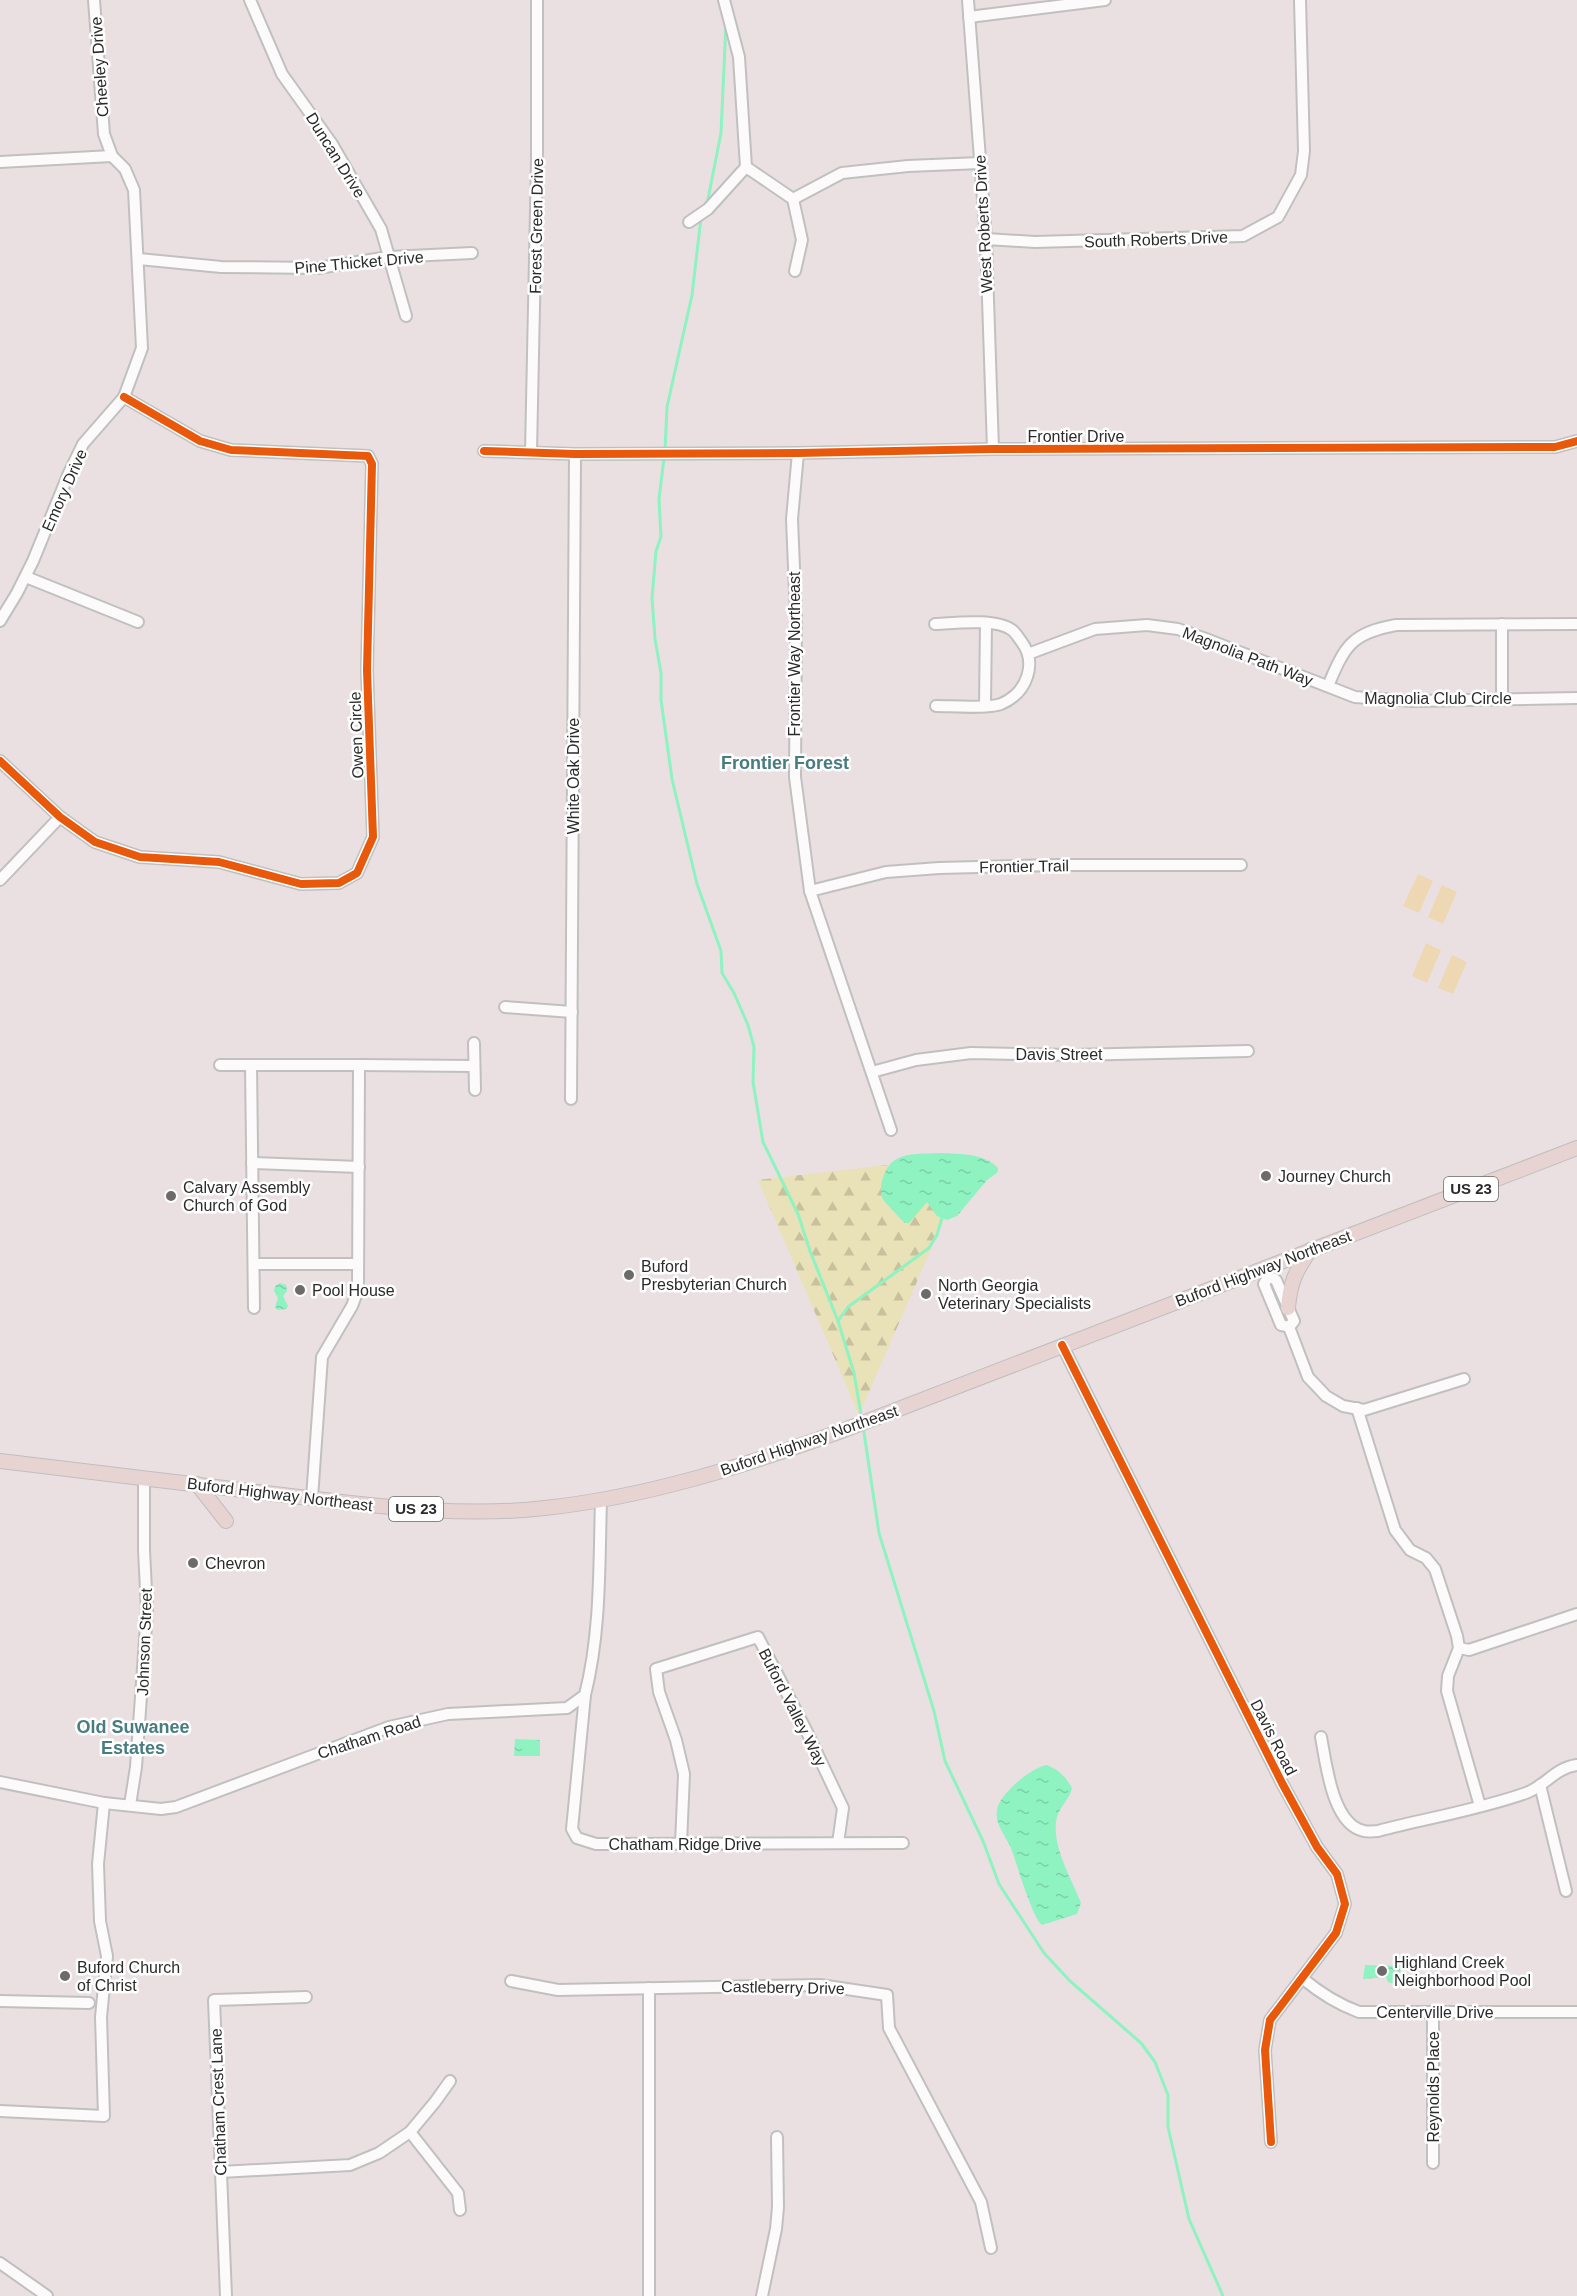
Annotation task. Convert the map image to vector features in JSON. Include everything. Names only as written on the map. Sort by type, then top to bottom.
[{"type":"main road","name":"Buford Highway Northeast","points":[[0,1461],[359,1505],[458,1512],[543,1509],[645,1492],[744,1466],[838,1432],[1062,1346],[1267,1272],[1310,1250],[1577,1148]]},
{"type":"main road","points":[[1288,1308],[1290,1287],[1295,1273],[1310,1250]]},
{"type":"main road","points":[[197,1484],[226,1521]]},
{"type":"street","name":"Cheeley Drive","points":[[94,0],[104,134],[112,156]]},
{"type":"street","name":"Duncan Drive","points":[[250,0],[282,74],[338,154],[381,229],[406,316]]},
{"type":"street","name":"Forest Green Drive","points":[[531,452],[537,160],[537,0]]},
{"type":"street","points":[[688,222],[708,208],[746,167],[739,57],[724,0]]},
{"type":"street","name":"West Roberts Drive","points":[[968,0],[986,239],[993,448]]},
{"type":"street","points":[[969,17],[1105,0]]},
{"type":"street","name":"South Roberts Drive","points":[[986,239],[1035,242],[1243,236],[1278,217],[1301,175],[1304,151],[1300,0]]},
{"type":"street","points":[[0,162],[112,156]]},
{"type":"street","name":"Emory Drive","points":[[0,621],[26,577],[83,444],[124,397],[142,348],[134,190],[125,168],[112,156]]},
{"type":"street","points":[[793,199],[842,173],[908,166],[980,163]]},
{"type":"street","points":[[746,167],[793,199],[802,240],[795,271]]},
{"type":"street","name":"Pine Thicket Drive","points":[[139,259],[221,267],[318,268],[389,257],[472,254]]},
{"type":"street","name":"Owen Circle","points":[[0,761],[60,817],[95,842],[141,857],[219,862],[301,884],[339,884],[357,873],[373,837],[367,670],[372,464],[368,456],[231,450],[200,441],[124,397]]},
{"type":"street","name":"Frontier Drive","points":[[531,452],[575,454],[798,453],[993,448],[1555,447],[1577,441]]},
{"type":"street","points":[[484,451],[531,452]]},
{"type":"street","name":"Frontier Way Northeast","points":[[798,453],[792,519],[796,617],[795,777],[810,891],[891,1130]]},
{"type":"street","name":"White Oak Drive","points":[[570,1099],[575,454]]},
{"type":"street","points":[[26,577],[138,622]]},
{"type":"street","points":[[935,624],[986,623],[1012,630],[1026,648],[1031,664],[1025,683],[1014,697],[998,705],[936,706]]},
{"type":"street","points":[[984,705],[986,623]]},
{"type":"street","points":[[1502,624],[1502,698]]},
{"type":"street","points":[[1328,686],[1341,655],[1362,634],[1396,625],[1577,624]]},
{"type":"street","name":"Magnolia Path Way","points":[[1028,654],[1095,629],[1148,625],[1178,629],[1328,686]]},
{"type":"street","name":"Magnolia Club Circle","points":[[1328,686],[1355,697],[1413,701],[1577,698]]},
{"type":"street","points":[[0,880],[60,817]]},
{"type":"street","name":"Frontier Trail","points":[[810,891],[886,872],[939,868],[1058,865],[1242,865]]},
{"type":"street","points":[[505,1007],[572,1012]]},
{"type":"street","points":[[474,1043],[475,1089]]},
{"type":"street","name":"Davis Street","points":[[872,1072],[916,1060],[971,1053],[1072,1055],[1248,1051]]},
{"type":"street","points":[[220,1065],[474,1066]]},
{"type":"street","points":[[251,1065],[254,1308]]},
{"type":"street","points":[[312,1498],[321,1357],[352,1306],[358,1290],[359,1065]]},
{"type":"street","points":[[252,1163],[359,1167]]},
{"type":"street","points":[[254,1264],[358,1264]]},
{"type":"street","points":[[1289,1327],[1294,1321],[1276,1280],[1267,1272],[1264,1284],[1281,1324],[1289,1327],[1308,1377],[1326,1396],[1343,1406],[1364,1410],[1464,1379]]},
{"type":"street","name":"Davis Road","points":[[1062,1346],[1282,1783],[1317,1847],[1337,1874],[1345,1904],[1336,1934],[1270,2020],[1265,2050],[1271,2142]]},
{"type":"street","points":[[1356,1408],[1395,1530],[1410,1550],[1426,1558],[1435,1569],[1457,1636],[1459,1648],[1448,1676],[1447,1691],[1479,1806]]},
{"type":"street","name":"Johnson Street","points":[[130,1805],[136,1767],[147,1611],[144,1479]]},
{"type":"street","points":[[585,1695],[591,1670],[597,1617],[601,1500]]},
{"type":"street","points":[[1459,1648],[1469,1650],[1577,1614]]},
{"type":"street","name":"Buford Valley Way","points":[[681,1844],[684,1774],[676,1740],[659,1692],[656,1669],[758,1637],[843,1808],[838,1843]]},
{"type":"street","name":"Chatham Road","points":[[0,1782],[104,1803],[161,1809],[176,1806],[389,1727],[448,1714],[567,1708],[585,1695]]},
{"type":"street","name":"Chatham Ridge Drive","points":[[585,1695],[572,1829],[577,1838],[596,1844],[903,1843]]},
{"type":"street","points":[[1321,1737],[1333,1796],[1339,1810],[1350,1823],[1362,1831],[1378,1831],[1528,1793],[1564,1768],[1577,1765]]},
{"type":"street","points":[[1540,1785],[1566,1892]]},
{"type":"street","points":[[0,2111],[104,2116],[101,2017],[108,1956],[100,1921],[99,1876],[104,1803]]},
{"type":"street","name":"Centerville Drive","points":[[1302,1978],[1330,1999],[1359,2012],[1577,2012]]},
{"type":"street","name":"Castleberry Drive","points":[[511,1981],[558,1990],[820,1985],[887,1995],[889,2028],[981,2202],[991,2248]]},
{"type":"street","points":[[649,1988],[649,2296]]},
{"type":"street","name":"Chatham Crest Lane","points":[[226,2296],[214,2000],[306,1997]]},
{"type":"street","points":[[0,2001],[89,2003]]},
{"type":"street","name":"Reynolds Place","points":[[1433,2012],[1433,2163]]},
{"type":"street","points":[[221,2172],[350,2165],[379,2153],[410,2132],[450,2081]]},
{"type":"street","points":[[410,2132],[458,2193],[460,2210]]},
{"type":"street","points":[[762,2296],[776,2229],[777,2137]]},
{"type":"street","points":[[0,2263],[47,2296]]},
{"type":"green space","points":[[972,1155],[859,1415],[758,1180]]},
{"type":"shaded area","points":[[1418,874],[1433,881],[1419,913],[1403,906]]},
{"type":"shaded area","points":[[1442,885],[1457,892],[1443,924],[1428,917]]},
{"type":"shaded area","points":[[1426,943],[1441,950],[1427,983],[1412,976]]},
{"type":"shaded area","points":[[1452,955],[1467,962],[1453,994],[1438,988]]},
{"type":"water","points":[[941,1153],[964,1154],[986,1159],[998,1168],[997,1173],[987,1180],[957,1216],[947,1220],[937,1216],[927,1202],[909,1223],[905,1223],[881,1194],[885,1172],[891,1163],[900,1157]]},
{"type":"water","points":[[280,1283],[286,1285],[287,1291],[283,1296],[288,1306],[286,1309],[278,1310],[275,1307],[278,1298],[274,1291],[275,1286]]},
{"type":"water","points":[[515,1739],[540,1740],[540,1756],[514,1756]]},
{"type":"water","points":[[1047,1765],[1062,1774],[1072,1788],[1058,1813],[1056,1827],[1059,1850],[1081,1903],[1077,1914],[1042,1925],[1029,1901],[1011,1848],[999,1825],[997,1810],[1004,1796],[1017,1782]]},
{"type":"water","name":"Highland Creek Neighborhood Pool","points":[[1401,1963],[1400,1981],[1394,1984],[1388,1982],[1386,1977],[1363,1979],[1365,1965],[1395,1966]]},
{"type":"waterway","points":[[707,204],[721,133],[726,23]]},
{"type":"waterway","points":[[665,451],[667,407],[692,295],[701,218]]},
{"type":"waterway","points":[[664,458],[659,499],[661,537],[656,551],[652,598],[655,639],[661,673],[661,700],[672,779],[697,884],[721,951],[722,973],[748,1025],[754,1047],[753,1082],[763,1142],[798,1214],[838,1321],[854,1373],[862,1420]]},
{"type":"waterway","points":[[838,1321],[848,1307],[929,1248],[937,1235],[942,1218]]},
{"type":"waterway","points":[[863,1426],[879,1533],[934,1711],[945,1761],[983,1841],[999,1884],[1044,1953],[1070,1981],[1141,2043],[1155,2062],[1168,2095],[1168,2127],[1189,2219],[1223,2296]]},
{"type":"cycle path","points":[[0,761],[60,817],[95,842],[140,857],[219,862],[301,884],[339,883],[357,873],[373,837],[367,670],[372,464],[368,456],[231,450],[200,441],[124,397]]},
{"type":"cycle path","points":[[484,451],[575,454],[993,449],[1555,447],[1577,441]]},
{"type":"cycle path","points":[[1062,1345],[1282,1783],[1317,1847],[1337,1874],[1345,1904],[1336,1933],[1270,2020],[1265,2050],[1271,2142]]},
{"type":"place","name":"Journey Church","points":[[1266,1176]]},
{"type":"place","name":"Calvary Assembly Church of God","points":[[171,1196]]},
{"type":"place","name":"Buford Presbyterian Church","points":[[629,1275]]},
{"type":"place","name":"Pool House","points":[[300,1290]]},
{"type":"place","name":"North Georgia Veterinary Specialists","points":[[926,1294]]},
{"type":"place","name":"Chevron","points":[[193,1563]]},
{"type":"place","name":"Highland Creek Neighborhood Pool","points":[[1382,1971]]},
{"type":"place","name":"Buford Church of Christ","points":[[65,1976]]},
{"type":"district","name":"Frontier Forest","points":[[785,763]]},
{"type":"district","name":"Old Suwanee Estates","points":[[133,1737]]}]
